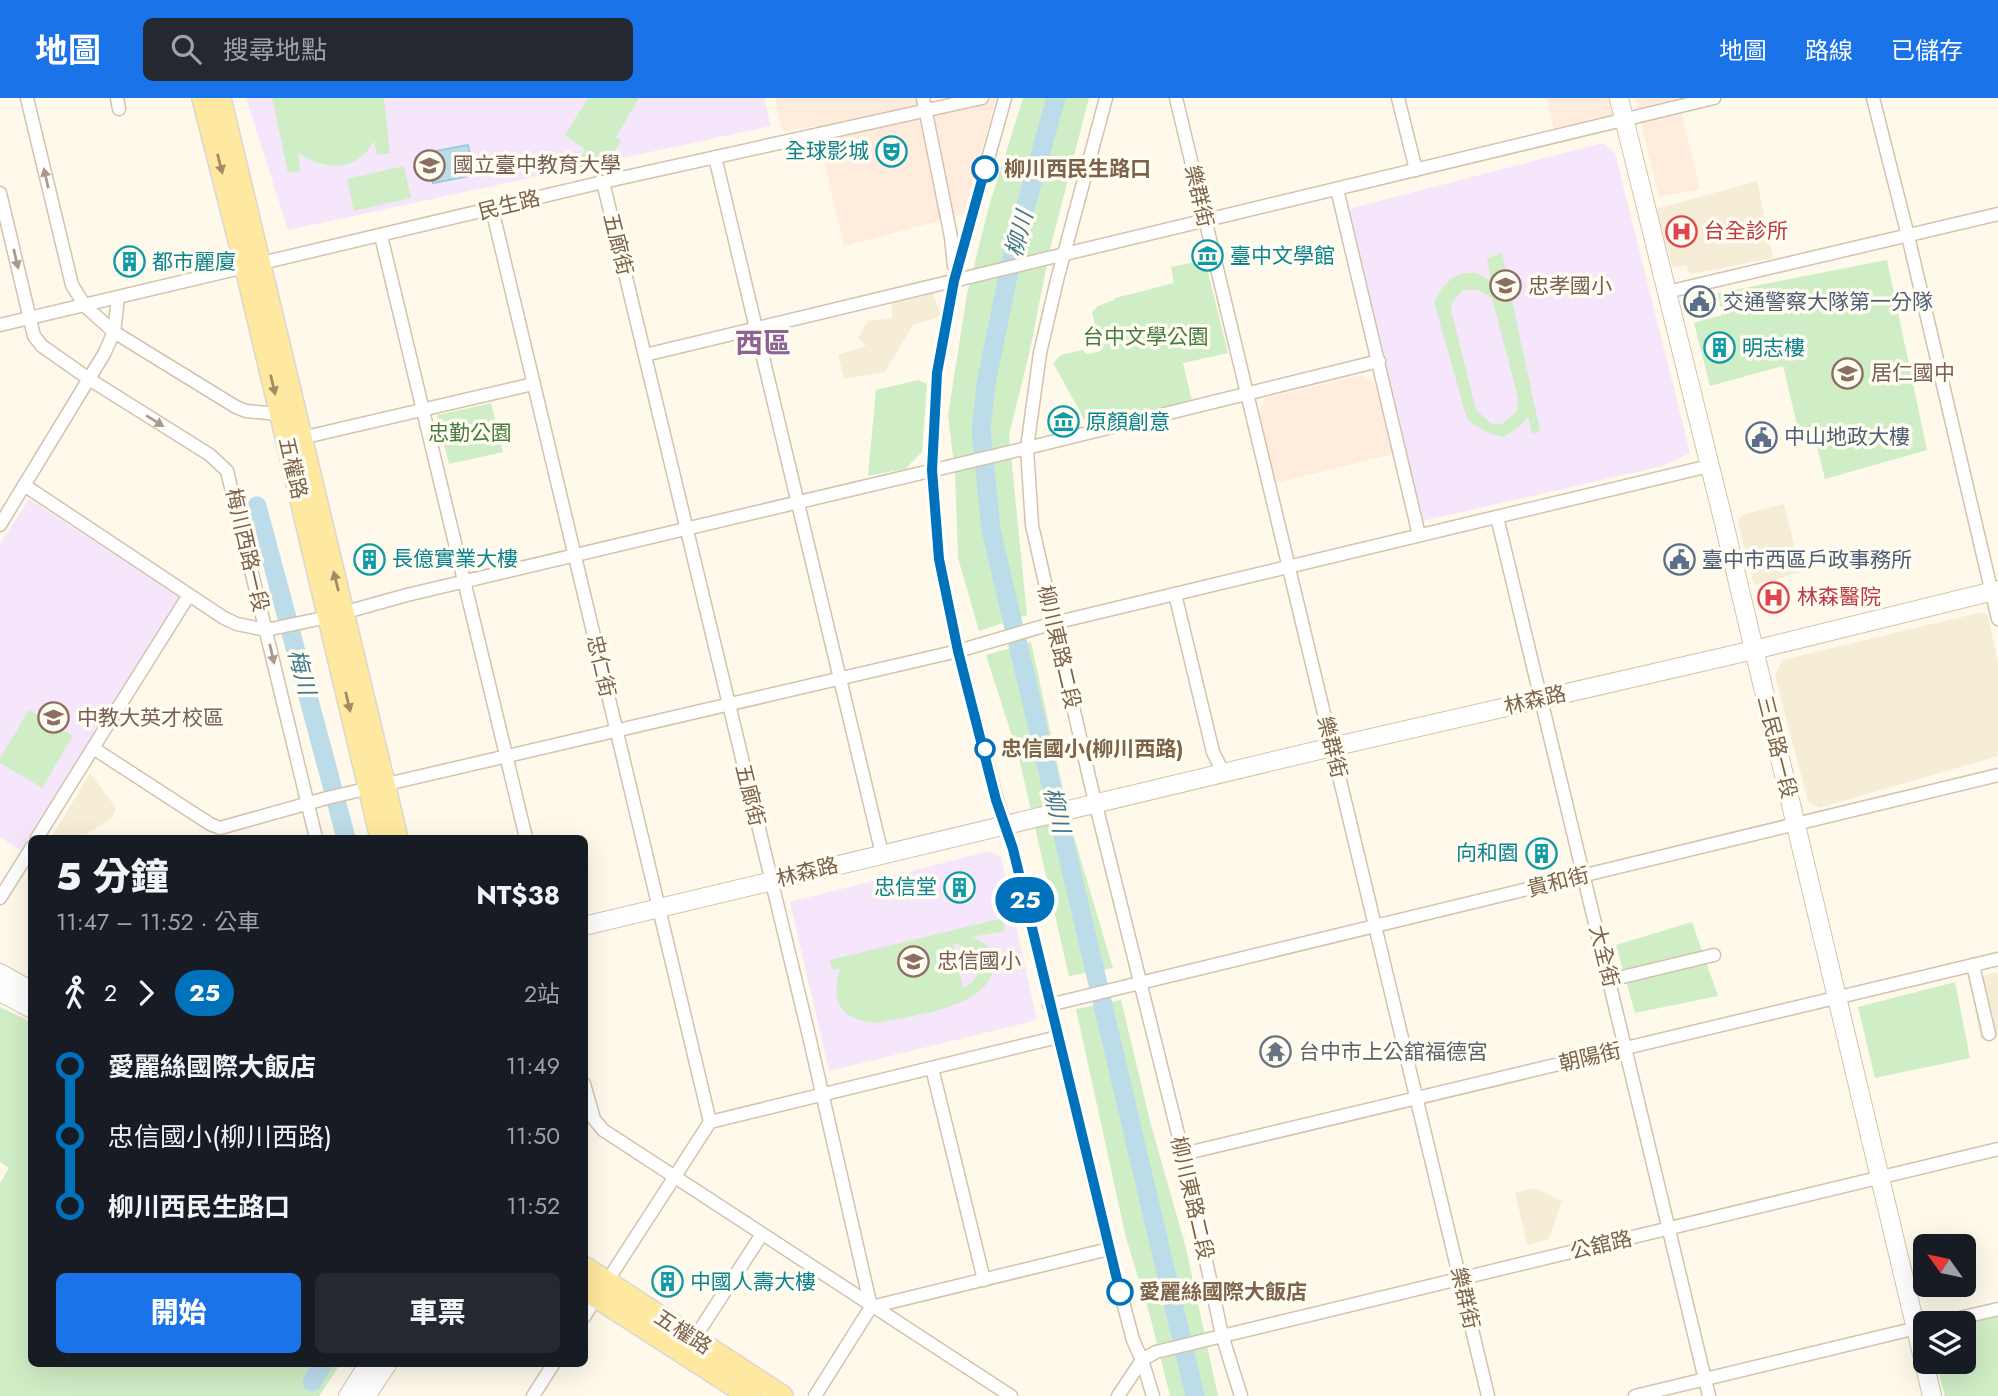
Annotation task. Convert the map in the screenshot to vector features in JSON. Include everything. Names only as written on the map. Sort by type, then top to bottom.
[{"type":"main road","name":"五權路","points":[[203,98],[253,266],[377,788],[396,835]]},
{"type":"main road","name":"五權路","points":[[220,98],[280,414],[294,439]]},
{"type":"main road","name":"三民路一段","points":[[1619,98],[1880,1179],[1917,1311]]},
{"type":"main road","name":"林森路","points":[[588,925],[1995,591]]},
{"type":"main road","name":"五權路","points":[[377,788],[381,835]]},
{"type":"main road","points":[[0,972],[28,989]]},
{"type":"main road","points":[[0,992],[28,1007]]},
{"type":"main road","name":"五權路","points":[[596,1290],[694,1339],[782,1396]]},
{"type":"main road","name":"五權路","points":[[596,1290],[750,1396]]},
{"type":"main road","points":[[348,1396],[366,1367]]},
{"type":"main road","points":[[366,1396],[385,1367]]},
{"type":"main road","name":"三民路一段","points":[[1928,1374],[1932,1396]]},
{"type":"street","points":[[27,98],[72,285],[85,306],[114,332],[236,407],[246,411],[280,414]]},
{"type":"street","name":"民生路","points":[[0,325],[715,157],[924,104],[982,98]]},
{"type":"street","points":[[1005,98],[954,281],[937,373],[932,470],[939,559],[958,651],[996,800],[1013,849],[1109,1249],[1133,1340],[1153,1396]]},
{"type":"street","name":"柳川東路二段","points":[[1106,98],[1063,255],[1040,353],[1027,448],[1032,524],[1096,803],[1182,1154],[1222,1335],[1241,1396]]},
{"type":"street","name":"樂群街","points":[[1176,98],[1488,1396]]},
{"type":"street","points":[[1398,98],[1416,170]]},
{"type":"street","points":[[645,355],[1714,98]]},
{"type":"street","points":[[1873,98],[1995,591],[1998,619]]},
{"type":"street","points":[[924,104],[955,259],[954,281]]},
{"type":"street","points":[[715,157],[882,855]]},
{"type":"street","name":"五廊街","points":[[603,182],[823,1094],[871,1307]]},
{"type":"street","points":[[1337,189],[1419,535]]},
{"type":"street","name":"梅川西路一段","points":[[0,193],[34,336],[42,346],[89,379],[210,455],[227,471],[315,835]]},
{"type":"street","name":"忠仁街","points":[[492,209],[710,1122]]},
{"type":"street","points":[[1667,292],[1998,214]]},
{"type":"street","points":[[382,236],[525,835]]},
{"type":"street","points":[[0,525],[89,379],[114,332],[118,298]]},
{"type":"street","points":[[24,485],[237,624],[266,630],[1379,361]]},
{"type":"street","points":[[294,439],[533,384]]},
{"type":"street","points":[[93,748],[219,828],[308,804],[958,651],[1027,630],[1709,466]]},
{"type":"street","name":"大全街","points":[[1497,517],[1543,698],[1709,1396]]},
{"type":"street","points":[[1175,594],[1213,752],[1224,774]]},
{"type":"street","points":[[39,835],[189,595]]},
{"type":"street","name":"貴和街","points":[[1049,1004],[1998,775]]},
{"type":"street","points":[[0,898],[28,853]]},
{"type":"street","points":[[1610,980],[1714,955]]},
{"type":"street","name":"朝陽街","points":[[1182,1154],[1998,959]]},
{"type":"street","points":[[1973,965],[1989,1034]]},
{"type":"street","points":[[588,1308],[596,1290],[675,1178],[710,1122],[1058,1037]]},
{"type":"street","points":[[932,1068],[984,1280]]},
{"type":"street","points":[[588,1098],[598,1126],[871,1307],[1011,1396]]},
{"type":"street","name":"公舘路","points":[[1142,1360],[1156,1352],[1204,1339],[1998,1149]]},
{"type":"street","points":[[694,1339],[762,1234]]},
{"type":"street","points":[[815,1396],[871,1307],[1109,1249]]},
{"type":"street","points":[[1976,1314],[1998,1309]]},
{"type":"street","points":[[1635,1396],[1913,1329]]},
{"type":"street","points":[[1118,1396],[1142,1360]]},
{"type":"street","points":[[533,1396],[551,1367]]},
{"type":"shaded area","name":"國立臺中教育大學","points":[[246,98],[764,98],[771,126],[288,230]]},
{"type":"shaded area","points":[[775,98],[915,98],[919,116],[964,98],[996,98],[964,214],[844,246],[816,126],[783,132]]},
{"type":"shaded area","points":[[1547,98],[1609,98],[1613,115],[1554,129]]},
{"type":"shaded area","points":[[1635,98],[1678,98],[1700,189],[1659,197]]},
{"type":"shaded area","name":"忠孝國小","points":[[1603,143],[1615,153],[1690,453],[1663,466],[1418,522],[1344,217],[1352,208]]},
{"type":"shaded area","points":[[1757,181],[1773,258],[1690,274],[1686,265],[1673,268],[1656,209]]},
{"type":"shaded area","points":[[933,293],[941,316],[913,325],[885,372],[844,379],[838,355],[866,346],[858,338],[868,321],[892,318],[892,302]]},
{"type":"shaded area","points":[[1362,375],[1375,384],[1393,454],[1276,483],[1259,412],[1266,398]]},
{"type":"shaded area","name":"中教大英才校區","points":[[29,499],[185,600],[32,835],[28,835],[28,842],[22,851],[0,837],[0,544]]},
{"type":"shaded area","points":[[1784,504],[1801,572],[1754,585],[1738,521],[1742,515]]},
{"type":"shaded area","points":[[1982,612],[1988,616],[1998,663],[1998,756],[1819,808],[1808,801],[1775,676],[1782,660]]},
{"type":"shaded area","points":[[90,773],[116,808],[112,818],[85,835],[53,835]]},
{"type":"shaded area","name":"忠信國小","points":[[990,851],[1001,857],[1037,1020],[829,1071],[790,902]]},
{"type":"shaded area","points":[[1998,972],[1998,1036],[1981,1041],[1969,979]]},
{"type":"shaded area","points":[[1536,1188],[1562,1201],[1549,1239],[1527,1245],[1515,1192]]},
{"type":"green space","points":[[272,98],[384,98],[390,153],[377,155],[374,141],[367,151],[350,163],[330,165],[319,163],[299,153],[300,171],[288,173]]},
{"type":"green space","points":[[588,98],[639,98],[616,137],[621,141],[608,162],[575,168],[585,150],[565,135]]},
{"type":"green space","points":[[1023,98],[1089,98],[1050,249],[1030,350],[1009,435],[1027,615],[979,631],[958,558],[955,473],[948,415],[967,294],[989,206]]},
{"type":"green space","points":[[404,166],[411,198],[354,211],[347,179]]},
{"type":"green space","points":[[1502,253],[1540,431],[1532,434],[1528,417],[1504,437],[1487,433],[1467,419],[1434,302],[1445,285],[1461,274],[1475,273],[1491,281],[1487,258]],"holes":[[[1463,290],[1479,290],[1492,298],[1518,398],[1517,411],[1502,424],[1492,424],[1476,410],[1451,309],[1453,301]]]},
{"type":"green space","name":"台中文學公園","points":[[1205,260],[1228,353],[1183,363],[1192,401],[1087,424],[1053,363],[1061,355],[1082,350],[1087,354],[1101,351],[1092,312],[1098,306],[1115,298],[1174,283],[1171,267]]},
{"type":"green space","name":"居仁國中","points":[[1887,260],[1927,450],[1825,479],[1814,434],[1800,437],[1783,366],[1710,386],[1694,323],[1722,315],[1718,293]]},
{"type":"green space","points":[[918,380],[927,384],[922,452],[905,469],[868,476],[876,390]]},
{"type":"green space","name":"忠勤公園","points":[[491,403],[503,452],[449,464],[438,415]]},
{"type":"green space","points":[[1031,642],[1071,827],[1113,968],[1069,976],[1019,758],[986,655]]},
{"type":"green space","points":[[29,710],[73,736],[42,788],[0,763],[0,758]]},
{"type":"green space","points":[[1003,918],[1005,931],[972,937],[991,950],[993,955],[994,965],[989,980],[979,992],[964,1001],[928,1013],[877,1023],[846,1014],[841,1008],[836,991],[840,969],[832,970],[830,960]],"holes":[[[953,943],[975,956],[979,969],[971,983],[963,988]]]},
{"type":"green space","points":[[1692,922],[1718,996],[1635,1013],[1616,945]]},
{"type":"green space","points":[[1955,982],[1970,1058],[1875,1078],[1858,1007]]},
{"type":"green space","points":[[1121,1000],[1151,1125],[1186,1248],[1218,1396],[1170,1396],[1150,1316],[1126,1238],[1076,1009]]},
{"type":"green space","points":[[0,1007],[28,1021],[28,1367],[338,1367],[319,1396],[0,1396],[0,1183],[9,1168],[0,1162]]},
{"type":"green space","points":[[1998,1306],[1998,1396],[1945,1396],[1939,1374],[1976,1374],[1976,1317]]},
{"type":"water","points":[[468,145],[475,175],[433,183],[425,153]]},
{"type":"waterway","name":"柳川","points":[[1056,98],[1012,256],[986,384],[981,430],[991,530],[1195,1396]]},
{"type":"waterway","name":"梅川","points":[[257,506],[345,835]]},
{"type":"waterway","name":"梅川","points":[[312,1382],[321,1367]]},
{"type":"bus line","name":"25","points":[[985,169],[954,281],[934,395],[932,470],[939,559],[958,651],[982,736],[996,800],[1013,849],[1120,1292]]},
{"type":"place","name":"全球影城","points":[[892,151]]},
{"type":"place","name":"國立臺中教育大學","points":[[430,165]]},
{"type":"place","name":"柳川西民生路口","points":[[985,169]]},
{"type":"place","name":"台全診所","points":[[1681,231]]},
{"type":"place","name":"臺中文學館","points":[[1207,256]]},
{"type":"place","name":"都市麗廈","points":[[129,262]]},
{"type":"place","name":"忠孝國小","points":[[1505,286]]},
{"type":"place","name":"交通警察大隊第一分隊","points":[[1700,302]]},
{"type":"place","name":"明志樓","points":[[1719,348]]},
{"type":"place","name":"居仁國中","points":[[1848,373]]},
{"type":"place","name":"原顏創意","points":[[1063,422]]},
{"type":"place","name":"中山地政大樓","points":[[1761,437]]},
{"type":"place","name":"長億實業大樓","points":[[369,559]]},
{"type":"place","name":"臺中市西區戶政事務所","points":[[1679,560]]},
{"type":"place","name":"林森醫院","points":[[1774,597]]},
{"type":"place","name":"中教大英才校區","points":[[54,718]]},
{"type":"place","name":"忠信國小(柳川西路)","points":[[985,749]]},
{"type":"place","name":"向和園","points":[[1542,853]]},
{"type":"place","name":"忠信堂","points":[[960,887]]},
{"type":"place","name":"忠信國小","points":[[914,961]]},
{"type":"place","name":"台中市上公舘福德宮","points":[[1276,1052]]},
{"type":"place","name":"中國人壽大樓","points":[[667,1282]]},
{"type":"place","name":"愛麗絲國際大飯店","points":[[1120,1292]]},
{"type":"district","name":"西區","points":[[763,343]]}]
